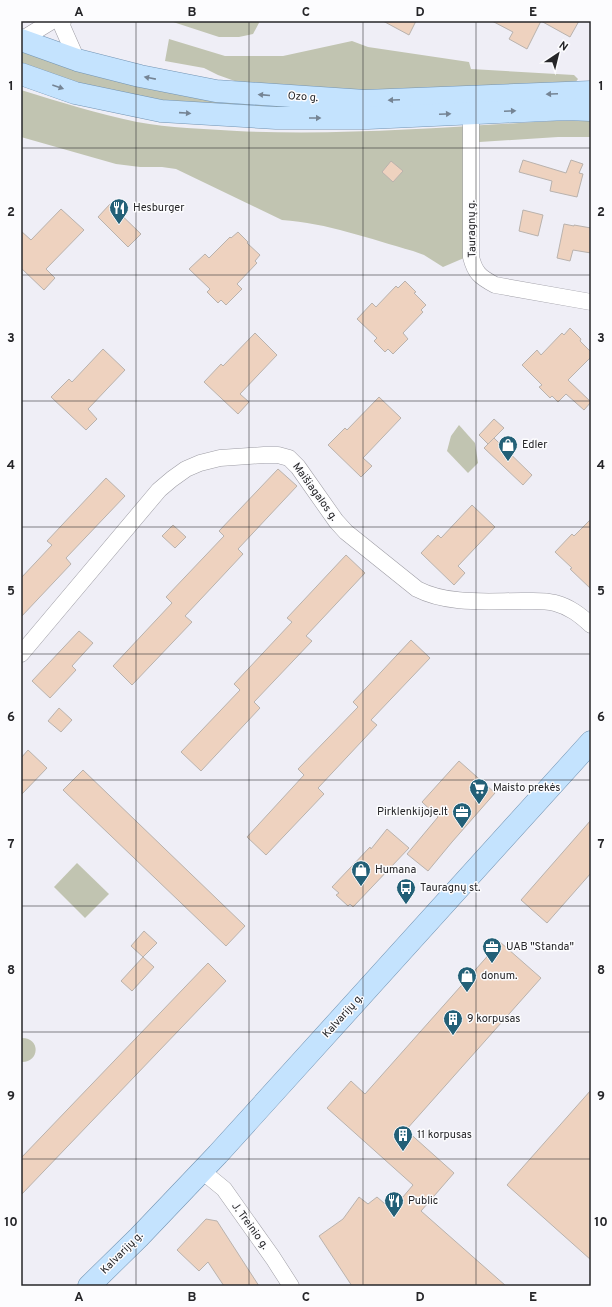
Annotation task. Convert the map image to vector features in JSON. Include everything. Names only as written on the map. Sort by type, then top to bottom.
[{"type":"main road","name":"Ozo g.","points":[[21,40],[77,60],[140,76],[216,90],[273,96],[365,101],[591,92]]},
{"type":"main road","name":"Ozo g.","points":[[21,74],[75,93],[161,111],[276,118],[368,118],[567,108],[591,110]]},
{"type":"main road","name":"Kalvarijų g.","points":[[89,1286],[139,1237],[202,1171],[591,742]]},
{"type":"street","points":[[21,40],[52,21]]},
{"type":"street","points":[[62,21],[62,26],[77,60]]},
{"type":"street","name":"Tauragnų g.","points":[[471,112],[471,257],[474,269],[483,278],[495,285],[591,302]]},
{"type":"street","name":"Maišiagalos g.","points":[[21,654],[159,490],[172,479],[186,469],[200,463],[220,458],[264,455],[278,455],[289,458],[298,466],[336,521],[346,532],[417,589],[428,595],[473,601],[554,602],[578,613],[591,625]]},
{"type":"street","name":"J. Treinio g.","points":[[202,1171],[224,1189],[291,1286]]},
{"type":"green space","points":[[170,21],[260,21],[253,34],[239,37],[219,37]]},
{"type":"green space","points":[[169,39],[225,56],[283,56],[352,41],[368,47],[469,62],[471,69],[574,75],[578,79],[575,83],[397,92],[246,85],[218,75],[204,68],[165,61]]},
{"type":"green space","points":[[21,50],[315,109],[317,111],[123,98],[21,67]]},
{"type":"green space","points":[[21,90],[79,108],[122,119],[162,126],[237,131],[355,132],[591,120],[591,137],[558,137],[464,143],[464,258],[443,267],[424,255],[413,251],[332,228],[315,224],[282,220],[176,169],[116,164],[21,137]]},
{"type":"green space","points":[[459,425],[475,443],[478,463],[468,473],[447,451],[451,436]]},
{"type":"green space","points":[[77,863],[109,894],[85,918],[54,887]]},
{"type":"green space","points":[[21,1038],[32,1041],[36,1050],[32,1059],[21,1062]]},
{"type":"building","points":[[383,21],[416,21],[409,35]]},
{"type":"building","points":[[492,21],[541,21],[527,49],[509,39],[513,32]]},
{"type":"building","points":[[541,21],[579,21],[570,37]]},
{"type":"building","points":[[523,160],[566,173],[571,160],[583,164],[579,173],[583,174],[577,197],[550,191],[552,181],[519,172]]},
{"type":"building","points":[[391,161],[403,171],[393,182],[382,172]]},
{"type":"building","name":"Hesburger","points":[[110,204],[141,234],[128,247],[98,217]]},
{"type":"building","points":[[61,209],[84,230],[46,269],[55,278],[44,290],[21,268],[21,231],[31,240]]},
{"type":"building","points":[[523,210],[543,215],[538,236],[519,231]]},
{"type":"building","points":[[564,224],[591,228],[591,253],[573,250],[570,261],[557,258]]},
{"type":"building","points":[[238,232],[260,255],[255,261],[257,263],[237,284],[242,289],[226,305],[221,300],[218,303],[207,292],[210,289],[189,269],[205,254],[209,258],[230,237],[231,238]]},
{"type":"building","points":[[405,281],[426,305],[421,310],[423,312],[403,333],[408,339],[393,354],[388,349],[385,352],[374,341],[377,338],[357,319],[372,303],[376,307],[396,286],[398,288]]},
{"type":"building","points":[[570,328],[591,352],[591,357],[568,380],[591,402],[584,410],[566,394],[558,402],[552,396],[550,398],[539,387],[542,385],[522,365],[537,350],[541,355],[562,333],[564,335]]},
{"type":"building","points":[[255,333],[277,355],[240,394],[249,402],[238,414],[204,382],[221,364],[223,366]]},
{"type":"building","points":[[103,349],[125,370],[88,409],[97,419],[86,430],[51,397],[69,379],[72,382]]},
{"type":"building","points":[[379,397],[401,418],[363,458],[372,466],[361,477],[328,445],[345,428],[347,430]]},
{"type":"building","points":[[494,419],[504,428],[488,444],[479,435]]},
{"type":"building","name":"Edler","points":[[494,438],[532,475],[523,485],[484,448]]},
{"type":"building","points":[[278,469],[297,486],[238,549],[243,554],[185,616],[192,622],[132,685],[113,666],[172,603],[166,597],[224,536],[219,531]]},
{"type":"building","points":[[106,478],[125,496],[66,558],[71,564],[21,617],[21,578],[52,545],[47,541]]},
{"type":"building","points":[[472,505],[495,527],[458,566],[465,573],[454,585],[421,553],[438,535],[441,538]]},
{"type":"building","points":[[591,519],[591,589],[555,552],[572,534],[574,536]]},
{"type":"building","points":[[173,525],[186,537],[175,548],[162,536]]},
{"type":"building","points":[[346,555],[365,573],[306,636],[312,641],[254,702],[260,708],[201,771],[181,752],[240,690],[234,684],[292,622],[287,618]]},
{"type":"building","points":[[79,631],[93,643],[72,666],[76,670],[50,698],[32,681]]},
{"type":"building","points":[[411,640],[430,658],[371,720],[377,725],[318,788],[324,794],[266,855],[247,837],[304,775],[298,769],[358,707],[353,702]]},
{"type":"building","points":[[59,708],[72,720],[61,732],[48,721]]},
{"type":"building","points":[[28,750],[47,768],[21,795],[21,758]]},
{"type":"building","points":[[459,761],[495,793],[428,871],[407,854],[438,817],[422,802]]},
{"type":"building","points":[[83,770],[245,926],[226,946],[63,790]]},
{"type":"building","points":[[591,820],[591,873],[547,923],[521,900]]},
{"type":"building","points":[[387,829],[409,848],[353,907],[350,904],[348,906],[336,895],[339,893],[332,887],[370,847],[371,849]]},
{"type":"building","points":[[144,931],[157,943],[143,957],[131,946]]},
{"type":"building","points":[[500,942],[541,978],[406,1130],[454,1173],[421,1211],[506,1286],[352,1286],[319,1236],[343,1219],[359,1197],[368,1204],[377,1197],[392,1210],[413,1185],[327,1108],[351,1081],[365,1094]]},
{"type":"building","points":[[143,957],[154,967],[132,991],[121,981]]},
{"type":"building","points":[[208,963],[226,981],[21,1195],[21,1158]]},
{"type":"building","points":[[591,1090],[591,1260],[507,1185]]},
{"type":"building","points":[[206,1219],[217,1221],[259,1286],[224,1286],[208,1262],[199,1271],[177,1250]]},
{"type":"place","name":"Hesburger","points":[[119,225]]},
{"type":"place","name":"Edler","points":[[508,462]]},
{"type":"place","name":"Maisto prekės","points":[[479,805]]},
{"type":"place","name":"Pirklenkijoje.lt","points":[[462,829]]},
{"type":"place","name":"Humana","points":[[361,887]]},
{"type":"place","name":"Tauragnų st.","points":[[406,905]]},
{"type":"place","name":"UAB \"Standa\"","points":[[492,964]]},
{"type":"place","name":"donum.","points":[[467,993]]},
{"type":"place","name":"9 korpusas","points":[[453,1036]]},
{"type":"place","name":"11 korpusas","points":[[403,1152]]},
{"type":"place","name":"Public","points":[[394,1218]]}]
